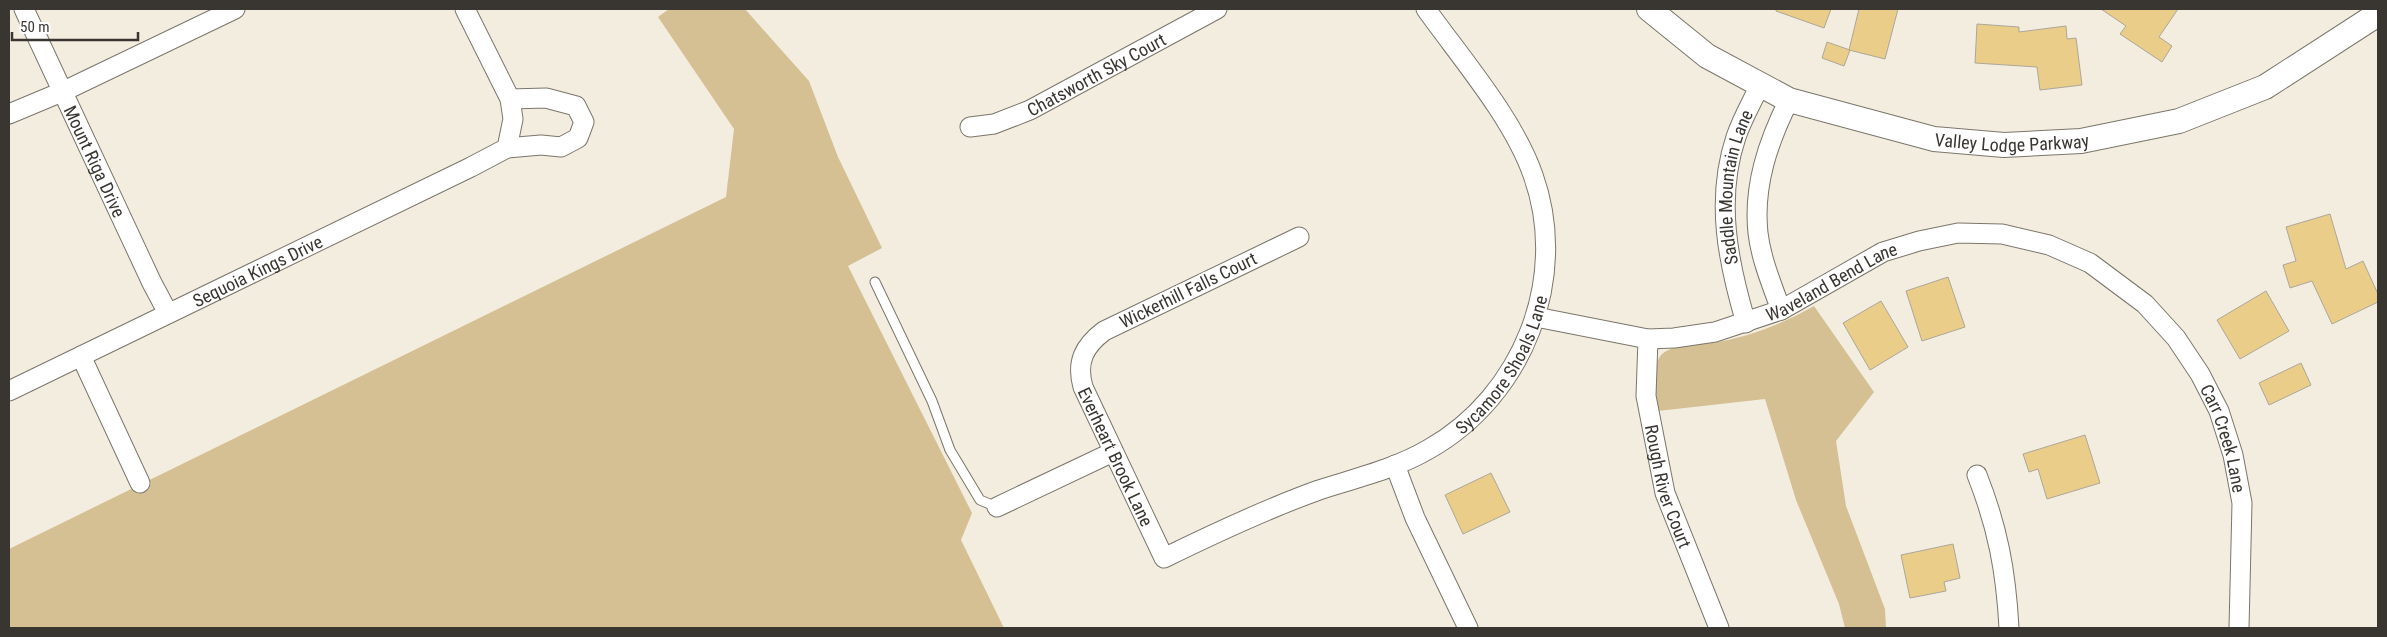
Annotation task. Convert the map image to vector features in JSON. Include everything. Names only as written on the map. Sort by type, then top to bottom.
[{"type":"street","name":"Mount Riga Drive","points":[[24,9],[64,91],[152,283],[168,313]]},
{"type":"street","points":[[9,114],[64,91],[235,9]]},
{"type":"street","points":[[466,9],[510,99],[514,119],[507,148]]},
{"type":"street","name":"Chatsworth Sky Court","points":[[970,127],[994,124],[1030,110],[1216,9]]},
{"type":"street","name":"Sycamore Shoals Lane","points":[[1164,558],[1234,524],[1282,504],[1395,465],[1429,449],[1482,409],[1516,364],[1536,317],[1546,260],[1541,204],[1533,175],[1521,147],[1494,104],[1426,9]]},
{"type":"street","name":"Valley Lodge Parkway","points":[[1649,9],[1707,56],[1789,100],[1934,139],[2004,145],[2081,141],[2179,120],[2265,87],[2378,14]]},
{"type":"street","name":"Saddle Mountain Lane","points":[[1746,323],[1727,250],[1724,219],[1725,190],[1729,159],[1736,136],[1760,85]]},
{"type":"street","name":"Sequoia Kings Drive","points":[[9,391],[462,172],[507,148],[541,145],[561,147],[578,138],[584,122],[576,106],[546,98],[510,99]]},
{"type":"street","name":"Saddle Mountain Lane","points":[[1781,310],[1766,270],[1758,234],[1757,203],[1767,152],[1789,100]]},
{"type":"street","name":"Waveland Bend Lane","points":[[1536,317],[1648,339],[1674,338],[1716,332],[1781,310],[1883,252],[1958,233],[2002,234],[2049,244],[2090,263],[2119,283]]},
{"type":"street","name":"Wickerhill Falls Court","points":[[1084,352],[1093,339],[1104,331],[1299,237]]},
{"type":"street","name":"Carr Creek Lane","points":[[2119,283],[2145,304],[2176,338],[2200,374],[2219,411],[2233,455],[2242,503],[2239,628]]},
{"type":"street","name":"Rough River Court","points":[[1648,339],[1646,396],[1665,493],[1719,628]]},
{"type":"street","name":"Everheart Brook Lane","points":[[1084,352],[1080,365],[1083,387],[1164,558]]},
{"type":"street","points":[[81,356],[140,483]]},
{"type":"street","points":[[997,507],[1113,452]]},
{"type":"street","points":[[1395,465],[1416,518],[1467,628]]},
{"type":"street","points":[[1977,475],[1994,523],[2007,583],[2009,628]]},
{"type":"lane","points":[[875,282],[932,401],[950,450],[980,500],[997,507]]},
{"type":"shaded area","points":[[669,9],[745,9],[809,81],[838,157],[882,248],[848,266],[972,513],[961,540],[1004,628],[9,628],[9,549],[726,197],[734,129],[658,17]]},
{"type":"shaded area","points":[[1814,306],[1874,392],[1836,441],[1846,506],[1885,609],[1886,628],[1845,628],[1839,604],[1796,500],[1765,399],[1658,411],[1655,370],[1663,353],[1682,346],[1724,341],[1751,334],[1789,319]]},
{"type":"building","points":[[1776,9],[1831,9],[1824,28],[1776,11]]},
{"type":"building","points":[[1859,9],[1898,9],[1885,59],[1849,50]]},
{"type":"building","points":[[2101,9],[2178,9],[2159,37],[2172,46],[2162,62],[2120,34],[2126,26]]},
{"type":"building","points":[[1977,24],[2019,27],[2019,32],[2066,26],[2067,39],[2076,38],[2082,85],[2040,90],[2037,67],[1975,63]]},
{"type":"building","points":[[1827,42],[1850,50],[1844,66],[1822,58]]},
{"type":"building","points":[[2330,214],[2346,269],[2363,261],[2378,294],[2378,302],[2332,324],[2312,281],[2290,288],[2283,265],[2296,261],[2286,227]]},
{"type":"building","points":[[1948,277],[1965,327],[1922,341],[1906,291]]},
{"type":"building","points":[[2266,291],[2289,331],[2240,359],[2217,320]]},
{"type":"building","points":[[1881,301],[1908,347],[1870,370],[1843,323]]},
{"type":"building","points":[[2301,363],[2311,385],[2269,405],[2259,383]]},
{"type":"building","points":[[2085,435],[2100,483],[2047,499],[2038,469],[2029,472],[2023,454]]},
{"type":"building","points":[[1491,473],[1510,512],[1463,534],[1445,495]]},
{"type":"building","points":[[1953,544],[1960,578],[1944,582],[1946,591],[1910,598],[1901,555]]}]
